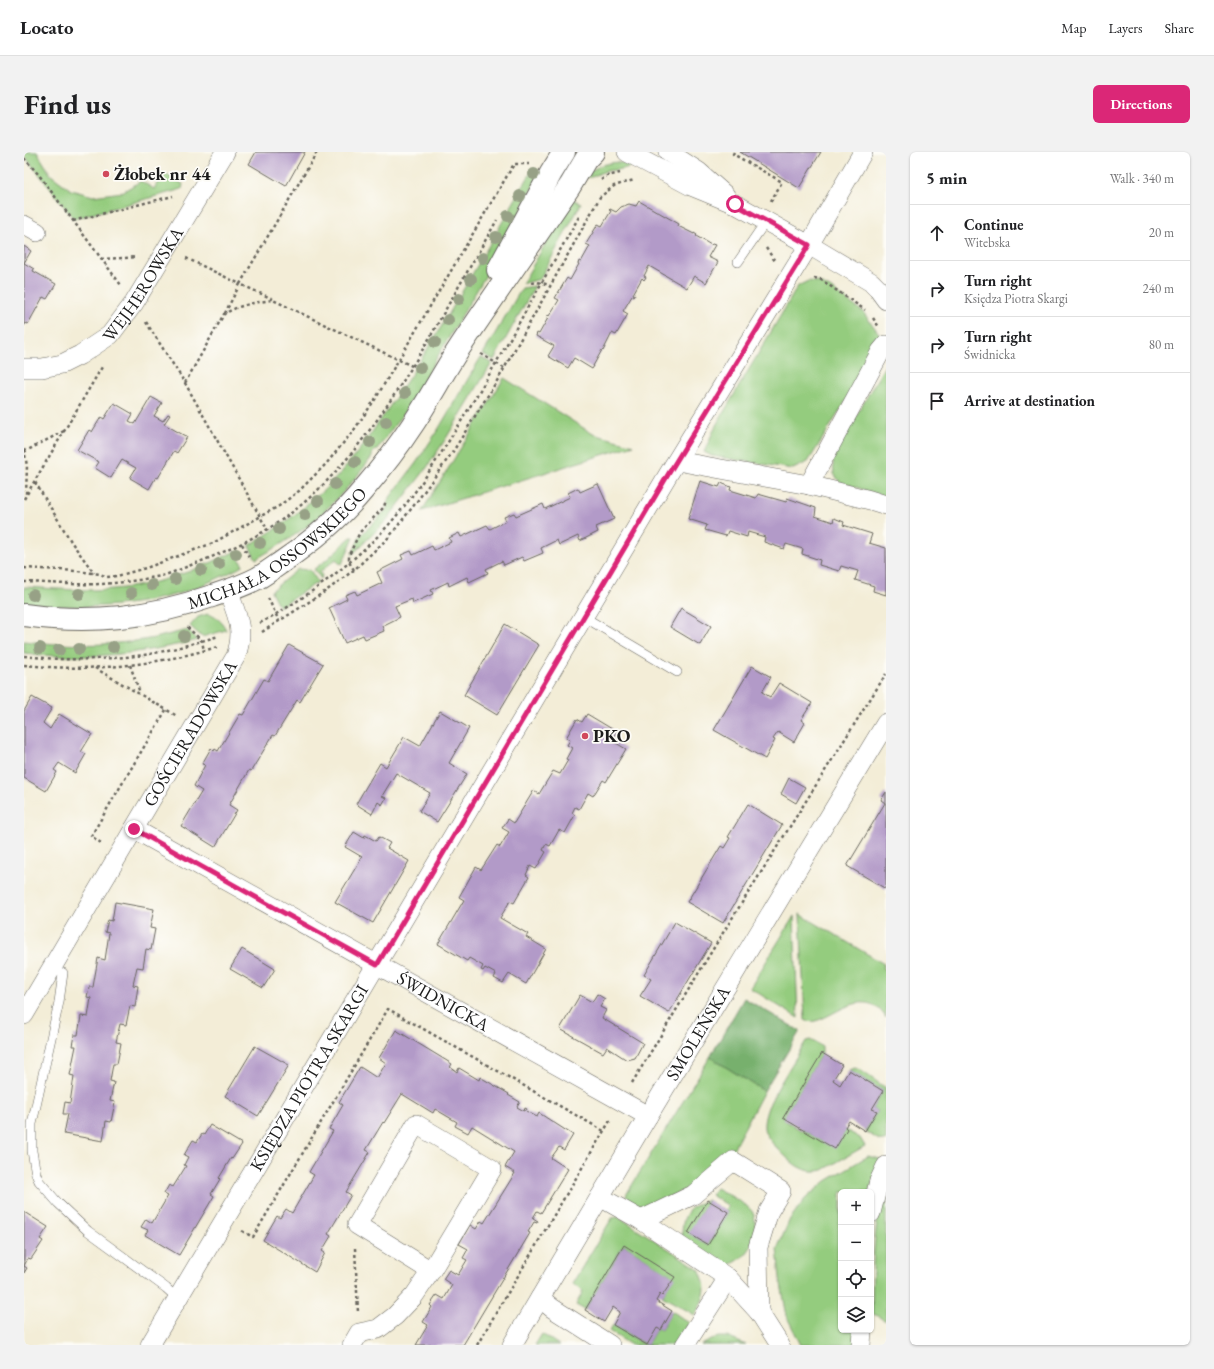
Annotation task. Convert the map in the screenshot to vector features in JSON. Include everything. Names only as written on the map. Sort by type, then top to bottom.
[{"type":"street","name":"WEJHEROWSKA","points":[[24,368],[42,368],[62,364],[80,355],[110,335],[134,303],[225,152]]},
{"type":"street","name":"MICHAŁA OSSOWSKIEGO","points":[[456,354],[550,173],[564,152]]},
{"type":"street","name":"MICHAŁA OSSOWSKIEGO","points":[[24,615],[46,618],[113,618],[149,614],[189,604],[228,591],[258,578],[315,538],[342,513],[363,490],[413,424],[456,354],[570,186],[586,159],[593,152]]},
{"type":"street","points":[[627,152],[691,186],[735,204],[809,245],[871,282],[886,300]]},
{"type":"street","points":[[668,152],[699,172],[735,204]]},
{"type":"street","name":"KSIĘDZA PIOTRA SKARGI","points":[[155,1343],[178,1299],[669,473],[809,245],[863,152]]},
{"type":"street","points":[[809,485],[881,351],[884,338]]},
{"type":"street","points":[[677,461],[809,485],[870,500],[886,506]]},
{"type":"street","name":"GOŚCIERADOWSKA","points":[[24,1015],[236,656],[241,630],[236,611],[228,591]]},
{"type":"street","name":"SMOLEŃSKA","points":[[512,1345],[648,1116],[886,723]]},
{"type":"street","name":"ŚWIDNICKA","points":[[134,829],[648,1116]]},
{"type":"street","points":[[352,1345],[359,1333],[378,1329],[396,1316],[414,1296],[431,1270],[492,1169],[416,1124],[357,1225],[431,1270]]},
{"type":"street","points":[[641,1220],[693,1195],[733,1161],[781,1191],[769,1211],[758,1247],[759,1312]]},
{"type":"street","points":[[874,1202],[879,1181],[886,1166]]},
{"type":"street","points":[[600,1197],[641,1220],[728,1278],[759,1312],[780,1345]]},
{"type":"street","points":[[685,1345],[728,1278]]},
{"type":"street","points":[[540,1298],[552,1308],[610,1345]]},
{"type":"street","points":[[861,1345],[862,1333]]},
{"type":"lane","points":[[738,262],[766,221]]},
{"type":"lane","points":[[584,617],[677,672]]},
{"type":"lane","points":[[63,973],[59,1002],[32,1124],[32,1151],[39,1181],[58,1203],[88,1230],[166,1288],[178,1299]]},
{"type":"path","points":[[185,383],[240,284],[317,152]]},
{"type":"path","points":[[734,152],[733,154],[782,182],[771,202]]},
{"type":"path","points":[[24,158],[39,175],[134,303],[185,383],[267,529]]},
{"type":"path","points":[[24,568],[77,571],[95,573],[107,577],[146,568],[213,542],[260,518],[299,491],[326,464],[354,430],[376,398],[514,164],[535,163]]},
{"type":"path","points":[[525,171],[528,164]]},
{"type":"path","points":[[72,221],[203,189]]},
{"type":"path","points":[[24,582],[61,584],[115,583],[165,575],[216,556],[242,544],[300,506],[330,478],[366,434],[389,401],[412,366],[499,217]]},
{"type":"path","points":[[101,259],[134,258],[156,250],[173,251],[412,366]]},
{"type":"path","points":[[807,277],[820,279],[861,306],[872,317],[884,338]]},
{"type":"path","points":[[224,314],[230,310],[249,304],[273,300]]},
{"type":"path","points":[[24,499],[104,365]]},
{"type":"path","points":[[26,496],[27,466],[24,451],[65,431]]},
{"type":"path","points":[[34,482],[72,544],[95,573]]},
{"type":"path","points":[[114,576],[115,583]]},
{"type":"path","points":[[261,639],[262,632]]},
{"type":"path","points":[[130,665],[140,694]]},
{"type":"path","points":[[95,667],[195,726]]},
{"type":"path","points":[[476,1345],[721,936],[886,674]]},
{"type":"path","points":[[103,844],[91,836],[166,710]]},
{"type":"path","points":[[236,1228],[253,1237],[388,1010],[604,1131]]},
{"type":"green space","points":[[24,152],[37,152],[51,175],[71,190],[93,196],[122,192],[141,181],[154,189],[163,173],[183,184],[182,189],[74,219],[24,155]]},
{"type":"green space","points":[[618,162],[632,165],[625,168],[603,172],[592,177],[585,177],[600,166]]},
{"type":"green space","points":[[533,169],[540,172],[505,243],[407,408],[377,450],[373,452],[372,457],[365,466],[320,515],[298,533],[256,559],[250,545],[294,515],[315,498],[350,462],[372,433],[430,346]]},
{"type":"green space","points":[[572,198],[581,204],[540,279],[522,284]]},
{"type":"green space","points":[[808,281],[818,282],[830,288],[863,312],[884,340],[808,462],[793,469],[712,456],[704,452],[715,427],[798,286]]},
{"type":"green space","points":[[535,286],[494,360],[483,354],[522,288]]},
{"type":"green space","points":[[481,357],[492,363],[445,440],[426,469],[386,521],[352,555],[360,536],[386,510],[388,500],[416,463],[436,433]]},
{"type":"green space","points":[[886,364],[886,497],[840,482],[834,474],[833,460],[842,440]]},
{"type":"green space","points":[[504,378],[593,434],[634,445],[422,511]]},
{"type":"green space","points":[[351,537],[354,537],[342,564],[336,559],[320,572],[322,576],[321,579],[314,569]]},
{"type":"green space","points":[[236,551],[243,566],[184,592],[165,597],[125,604],[84,607],[44,605],[24,602],[24,587],[95,590],[137,586],[188,572]]},
{"type":"green space","points":[[298,569],[310,570],[318,582],[279,607],[271,591]]},
{"type":"green space","points":[[208,614],[219,620],[226,630],[202,637],[190,626],[198,617]]},
{"type":"green space","points":[[188,630],[198,640],[155,649],[111,655],[90,656],[24,653],[24,641],[54,644],[128,642]]},
{"type":"green space","points":[[800,914],[884,964],[882,968],[886,970],[886,1018],[876,1007],[866,1003],[855,1004],[843,1008],[822,1019],[813,1021],[805,1020]]},
{"type":"green space","points":[[794,916],[798,1018],[750,988]]},
{"type":"green space","points":[[744,998],[800,1031],[764,1091],[710,1057]]},
{"type":"green space","points":[[810,1040],[822,1047],[822,1053],[783,1119],[802,1131],[803,1130],[835,1148],[846,1130],[860,1138],[865,1146],[823,1170],[817,1171],[802,1169],[789,1160],[769,1139],[764,1129],[765,1118],[773,1097],[806,1041]]},
{"type":"green space","points":[[710,1057],[764,1091],[730,1155],[687,1189],[635,1211],[630,1206],[626,1195]]},
{"type":"green space","points":[[855,1068],[886,1088],[885,1141],[879,1140],[865,1131],[877,1111],[872,1109],[883,1091],[849,1070]]},
{"type":"green space","points":[[868,1156],[880,1159],[870,1189],[838,1189],[838,1333],[855,1333],[854,1345],[801,1345],[787,1317],[780,1278],[777,1249],[790,1219],[805,1199],[826,1181]]},
{"type":"green space","points":[[886,1186],[886,1321],[874,1314],[874,1249],[881,1201]]},
{"type":"green space","points":[[716,1188],[747,1206],[755,1219],[755,1231],[752,1245],[744,1256],[724,1267],[682,1237],[683,1223],[687,1213],[695,1206],[708,1200],[689,1233],[708,1245],[728,1212],[725,1210],[729,1206],[711,1195]]},
{"type":"green space","points":[[619,1217],[699,1269],[705,1288],[703,1298],[695,1315],[662,1296],[674,1277],[624,1245],[585,1310],[576,1305],[583,1291],[572,1284],[612,1218]]},
{"type":"green space","points":[[672,1311],[689,1323],[676,1345],[647,1345],[657,1328],[661,1330]]},
{"type":"green space","points":[[613,1325],[646,1345],[631,1345],[609,1331]]},
{"type":"green space","points":[[542,1334],[559,1345],[535,1345]]},
{"type":"green space","points":[[718,1337],[727,1337],[746,1345],[701,1345]]},
{"type":"building","points":[[256,152],[305,152],[286,186],[249,164]]},
{"type":"building","points":[[740,152],[821,152],[799,188]]},
{"type":"building","points":[[639,201],[679,224],[678,226],[694,233],[697,235],[696,236],[711,245],[715,245],[708,257],[718,262],[706,283],[694,276],[687,288],[649,266],[644,276],[646,277],[644,280],[642,278],[633,294],[635,295],[634,297],[632,296],[623,311],[628,314],[616,335],[612,333],[592,369],[574,358],[568,368],[548,356],[554,346],[536,336],[537,333],[539,334],[548,318],[548,315],[549,316],[559,300],[555,298],[567,278],[570,280],[579,264],[579,261],[581,262],[590,246],[586,244],[598,224],[602,226],[611,211],[609,210],[610,209],[616,212],[621,207],[629,204],[636,206]]},
{"type":"building","points":[[24,246],[31,251],[24,263]]},
{"type":"building","points":[[24,263],[34,269],[33,271],[56,284],[47,299],[43,297],[28,324],[26,323],[24,326]]},
{"type":"building","points":[[151,397],[162,403],[154,416],[163,421],[168,414],[170,415],[164,424],[187,437],[177,453],[174,451],[158,478],[156,477],[149,489],[130,478],[136,468],[122,460],[111,478],[95,468],[99,462],[77,450],[89,430],[92,432],[101,417],[104,419],[114,403],[133,414],[129,421],[135,424]]},
{"type":"building","points":[[700,481],[719,487],[721,483],[731,487],[730,490],[756,498],[758,494],[786,502],[787,498],[816,508],[815,516],[833,522],[834,518],[844,522],[843,525],[872,534],[869,543],[886,548],[886,595],[873,591],[874,586],[855,580],[858,571],[841,566],[839,571],[819,565],[820,560],[802,554],[803,549],[786,544],[784,549],[764,542],[765,537],[748,532],[747,537],[728,531],[726,536],[705,530],[707,525],[688,519]]},
{"type":"building","points":[[598,484],[614,519],[596,527],[598,532],[580,541],[578,536],[559,545],[557,540],[541,548],[543,553],[524,561],[522,557],[504,565],[502,561],[486,569],[488,573],[469,582],[467,577],[449,586],[448,582],[431,590],[433,594],[413,603],[412,599],[395,606],[400,617],[382,626],[384,631],[365,639],[363,635],[345,643],[329,608],[347,599],[345,595],[355,591],[357,595],[382,583],[377,572],[403,559],[401,555],[411,551],[413,555],[432,546],[434,550],[451,542],[449,538],[459,533],[461,537],[487,525],[490,529],[506,521],[504,517],[514,513],[516,516],[543,504],[545,509],[570,497],[568,493],[578,488],[580,492]]},
{"type":"building","points":[[681,608],[711,626],[700,645],[670,627]]},
{"type":"building","points":[[505,624],[539,645],[497,715],[464,695]]},
{"type":"building","points":[[289,645],[323,664],[300,702],[297,700],[251,771],[249,770],[229,805],[237,810],[215,847],[181,826],[202,791],[194,786],[205,765],[202,764],[211,748],[214,751],[215,749],[218,751],[240,714],[243,715],[264,679],[268,681]]},
{"type":"building","points":[[752,666],[771,677],[762,692],[770,697],[779,683],[812,703],[801,720],[805,723],[794,742],[778,732],[773,739],[775,740],[765,759],[714,730]]},
{"type":"building","points":[[32,697],[52,708],[43,723],[50,729],[59,714],[92,734],[81,752],[86,754],[75,773],[59,763],[54,770],[57,772],[46,791],[24,778],[24,711]]},
{"type":"building","points":[[440,711],[469,728],[449,763],[467,774],[437,822],[419,811],[430,793],[396,773],[382,796],[386,798],[382,805],[378,802],[372,814],[356,804],[380,763],[386,767],[404,737],[420,746]]},
{"type":"building","points":[[587,714],[617,732],[611,740],[626,749],[606,782],[603,780],[593,796],[588,793],[579,809],[575,807],[572,813],[575,815],[565,833],[559,830],[550,846],[546,844],[543,850],[546,852],[536,869],[530,866],[526,875],[529,877],[514,903],[510,901],[500,918],[528,934],[526,937],[546,949],[526,984],[509,974],[503,983],[494,978],[496,974],[485,968],[483,971],[481,970],[483,966],[469,958],[467,961],[438,944],[464,900],[459,897],[476,867],[481,870],[497,845],[500,847],[509,832],[502,828],[508,819],[514,823],[534,790],[539,794],[553,771],[560,774],[568,760],[566,759],[572,748],[567,745],[570,740],[566,738],[577,719],[582,722]]},
{"type":"building","points":[[789,778],[805,787],[796,803],[781,794]]},
{"type":"building","points":[[886,792],[886,889],[847,866],[885,803],[881,800]]},
{"type":"building","points":[[748,804],[782,825],[723,923],[687,902],[721,846],[724,848],[730,838],[728,837]]},
{"type":"building","points":[[354,832],[364,838],[365,835],[376,841],[379,837],[390,843],[387,848],[409,861],[373,923],[335,902],[362,857],[345,847]]},
{"type":"building","points":[[115,902],[154,909],[150,928],[155,929],[151,950],[146,949],[143,968],[137,967],[133,985],[138,986],[135,1007],[130,1006],[126,1025],[120,1024],[116,1042],[121,1043],[117,1064],[113,1064],[110,1081],[114,1082],[110,1101],[115,1102],[111,1122],[106,1121],[103,1141],[64,1134],[68,1114],[63,1114],[65,1102],[70,1103],[74,1076],[70,1075],[76,1046],[72,1046],[74,1035],[78,1035],[81,1016],[88,1017],[91,998],[87,997],[89,987],[93,987],[98,958],[105,960],[109,933],[105,932],[108,920],[112,921]]},
{"type":"building","points":[[675,922],[711,943],[669,1013],[640,996],[651,979],[644,975]]},
{"type":"building","points":[[242,949],[275,969],[263,988],[230,969]]},
{"type":"building","points":[[597,994],[605,999],[600,1007],[606,1010],[602,1018],[643,1043],[635,1058],[627,1060],[607,1047],[603,1053],[560,1029],[580,995],[592,1002]]},
{"type":"building","points":[[396,1030],[452,1064],[450,1067],[457,1072],[459,1068],[479,1080],[480,1077],[520,1102],[517,1107],[524,1111],[525,1108],[527,1109],[526,1111],[537,1117],[539,1113],[573,1135],[564,1150],[559,1147],[551,1158],[568,1169],[541,1213],[537,1211],[533,1218],[538,1221],[537,1223],[534,1222],[528,1232],[530,1233],[463,1345],[416,1345],[428,1325],[423,1322],[432,1307],[430,1305],[437,1295],[444,1299],[452,1285],[443,1279],[449,1270],[458,1275],[467,1260],[463,1258],[468,1249],[459,1244],[470,1225],[476,1229],[481,1221],[484,1223],[515,1173],[505,1167],[514,1152],[472,1126],[468,1133],[455,1126],[457,1122],[435,1109],[433,1113],[402,1094],[366,1150],[370,1152],[346,1192],[351,1195],[328,1234],[331,1236],[322,1251],[325,1253],[315,1272],[263,1240],[277,1216],[280,1218],[286,1209],[292,1213],[314,1175],[309,1172],[333,1131],[329,1129],[343,1105],[339,1102],[360,1067],[377,1078],[386,1063],[379,1058]]},
{"type":"building","points":[[255,1046],[289,1065],[258,1116],[225,1096]]},
{"type":"building","points":[[822,1053],[842,1065],[833,1080],[840,1085],[849,1070],[883,1091],[872,1109],[877,1111],[865,1131],[849,1121],[845,1127],[847,1129],[835,1149],[783,1118]]},
{"type":"building","points":[[210,1125],[242,1144],[232,1159],[231,1158],[219,1178],[220,1179],[211,1194],[214,1196],[179,1255],[145,1235],[148,1230],[141,1227],[146,1219],[152,1223],[168,1196],[164,1194],[169,1185],[173,1187],[186,1166],[184,1165],[188,1157],[184,1155],[193,1140],[197,1142],[202,1134],[204,1135]]},
{"type":"building","points":[[708,1200],[728,1212],[708,1245],[688,1233]]},
{"type":"building","points":[[24,1212],[48,1227],[40,1239],[43,1241],[31,1259],[28,1258],[24,1266]]},
{"type":"building","points":[[624,1245],[675,1277],[662,1296],[660,1294],[656,1301],[672,1311],[661,1330],[657,1328],[647,1345],[613,1325],[620,1312],[613,1307],[604,1322],[585,1310]]},
{"type":"building","points":[[24,1266],[27,1268],[24,1273]]},
{"type":"place","name":"Żłobek nr 44","points":[[106,174]]},
{"type":"place","name":"PKO","points":[[585,736]]},
{"type":"route","points":[[134,829],[377,965],[669,473],[809,245],[735,204]]}]
